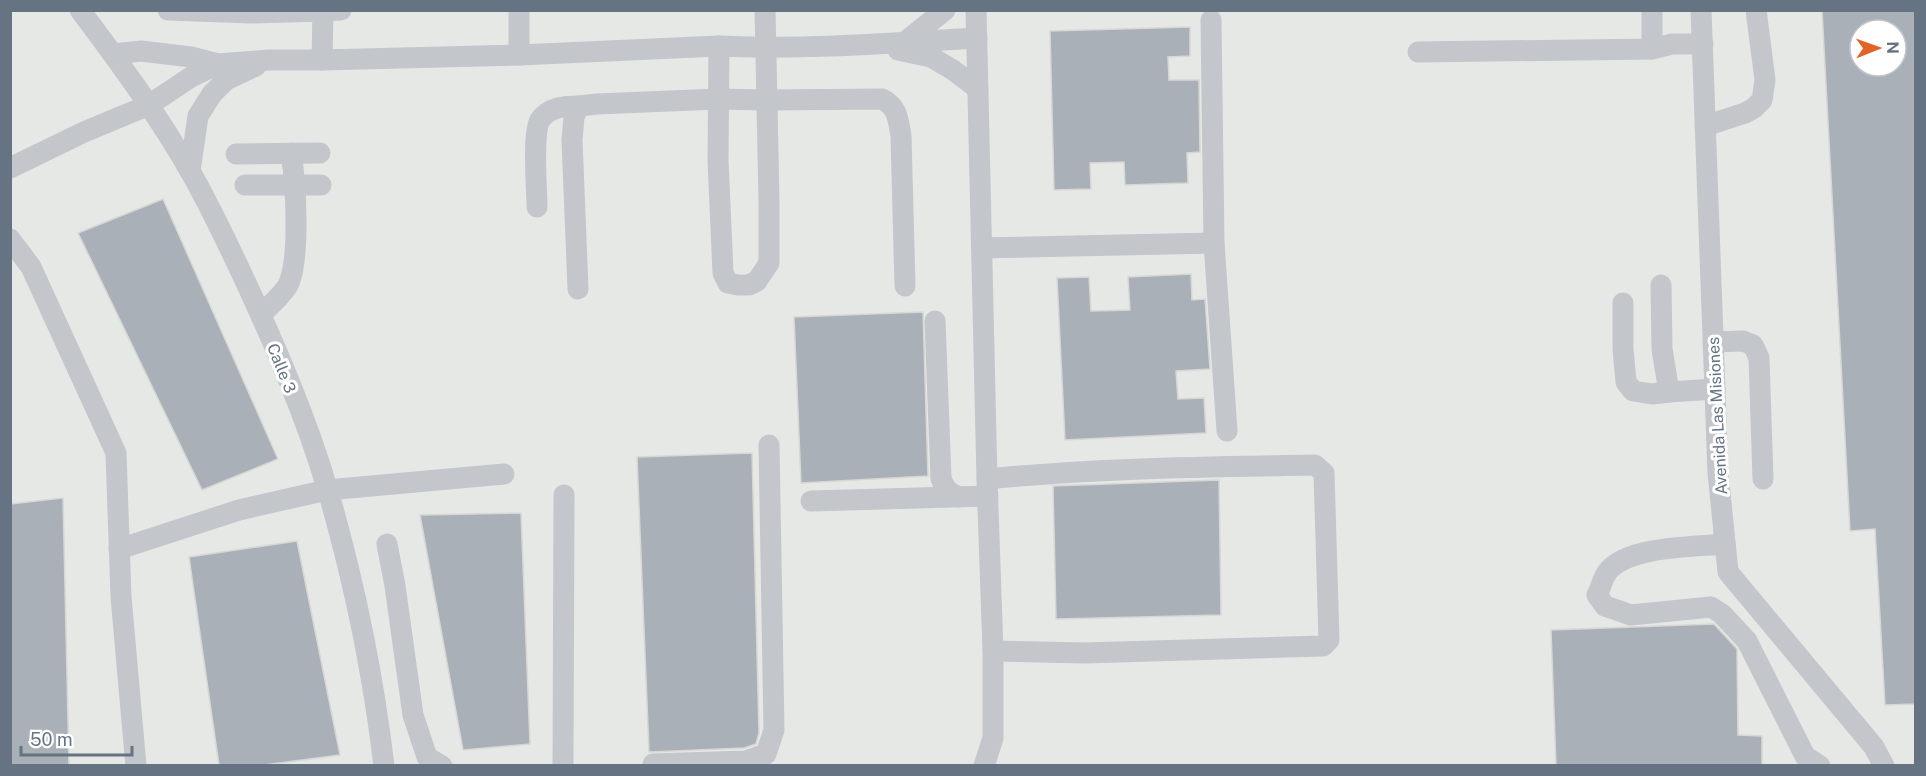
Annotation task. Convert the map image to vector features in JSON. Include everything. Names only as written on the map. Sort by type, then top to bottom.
[{"type":"street","name":"Calle 3","points":[[80,10],[149,105],[190,171],[261,315],[300,412],[327,490],[357,601],[384,765]]},
{"type":"street","points":[[168,10],[251,13],[332,11],[322,60]]},
{"type":"street","points":[[519,10],[519,55]]},
{"type":"street","points":[[719,46],[718,160],[723,273],[728,283],[749,285],[757,281],[769,263],[765,10]]},
{"type":"street","points":[[905,42],[945,10]]},
{"type":"street","points":[[976,10],[993,651],[993,738],[984,765]]},
{"type":"street","points":[[1652,10],[1652,49]]},
{"type":"street","name":"Avenida Las Misiones","points":[[1701,10],[1718,473],[1728,572],[1874,747],[1884,765]]},
{"type":"street","points":[[1706,126],[1745,113],[1762,100],[1765,80],[1756,10]]},
{"type":"street","points":[[1211,20],[1215,243],[1227,431]]},
{"type":"street","points":[[113,54],[141,51],[218,63],[519,55],[719,46],[871,45],[978,38]]},
{"type":"street","points":[[1418,52],[1652,49],[1671,44],[1703,44]]},
{"type":"street","points":[[871,45],[931,57],[978,89]]},
{"type":"street","points":[[190,171],[198,116],[212,94],[226,80],[269,60]]},
{"type":"street","points":[[10,168],[84,132],[149,105],[191,77],[218,63]]},
{"type":"street","points":[[537,207],[536,134],[541,120],[553,109],[597,104],[718,99],[882,99],[891,104],[898,117],[901,136],[905,286]]},
{"type":"street","points":[[578,289],[572,140],[574,117],[579,106]]},
{"type":"street","points":[[261,315],[288,284],[295,251],[291,153]]},
{"type":"street","points":[[236,154],[320,153]]},
{"type":"street","points":[[244,185],[321,185]]},
{"type":"street","points":[[10,239],[31,267],[116,453],[121,597],[136,765]]},
{"type":"street","points":[[982,248],[1215,243]]},
{"type":"street","points":[[1660,285],[1662,349],[1669,392]]},
{"type":"street","points":[[1623,303],[1626,382],[1633,391],[1652,394],[1715,389]]},
{"type":"street","points":[[935,321],[941,478],[948,492],[958,496]]},
{"type":"street","points":[[1713,342],[1743,341],[1753,345],[1760,358],[1763,479]]},
{"type":"street","points":[[653,765],[746,761],[766,754],[774,730],[768,444]]},
{"type":"street","points":[[811,501],[958,496],[1028,475],[1158,468],[1315,465],[1324,473],[1329,640],[1323,646],[1084,653],[993,651]]},
{"type":"street","points":[[119,549],[239,510],[327,490],[504,474]]},
{"type":"street","points":[[563,765],[564,495]]},
{"type":"street","points":[[387,544],[395,586],[412,715],[426,757],[442,765]]},
{"type":"street","points":[[1725,544],[1642,553],[1625,558],[1607,571],[1598,595],[1605,606],[1631,615],[1712,607],[1722,614],[1747,641],[1805,756],[1820,765]]},
{"type":"street","points":[[381,742],[397,765]]},
{"type":"shaded area","points":[[11,11],[1915,11],[1915,765],[11,765]]},
{"type":"building","points":[[1822,10],[1916,10],[1916,704],[1885,705],[1875,529],[1850,531]]},
{"type":"building","points":[[1190,27],[1190,56],[1168,57],[1169,80],[1199,80],[1200,152],[1187,153],[1188,183],[1125,185],[1124,162],[1090,163],[1091,189],[1054,190],[1050,31]]},
{"type":"building","points":[[163,199],[278,459],[202,490],[78,233]]},
{"type":"building","points":[[1191,274],[1192,300],[1205,299],[1210,369],[1176,371],[1178,399],[1204,398],[1206,433],[1065,440],[1057,278],[1089,277],[1091,311],[1130,310],[1128,277]]},
{"type":"building","points":[[923,312],[928,476],[801,483],[794,317]]},
{"type":"building","points":[[752,453],[759,733],[756,744],[744,748],[649,752],[637,457]]},
{"type":"building","points":[[1219,480],[1221,615],[1056,619],[1053,486]]},
{"type":"building","points":[[63,498],[69,765],[10,765],[10,504]]},
{"type":"building","points":[[521,513],[530,744],[463,750],[420,515]]},
{"type":"building","points":[[297,541],[340,755],[264,765],[219,765],[189,557]]},
{"type":"building","points":[[1714,624],[1737,649],[1738,735],[1762,736],[1762,765],[1556,765],[1551,630]]}]
